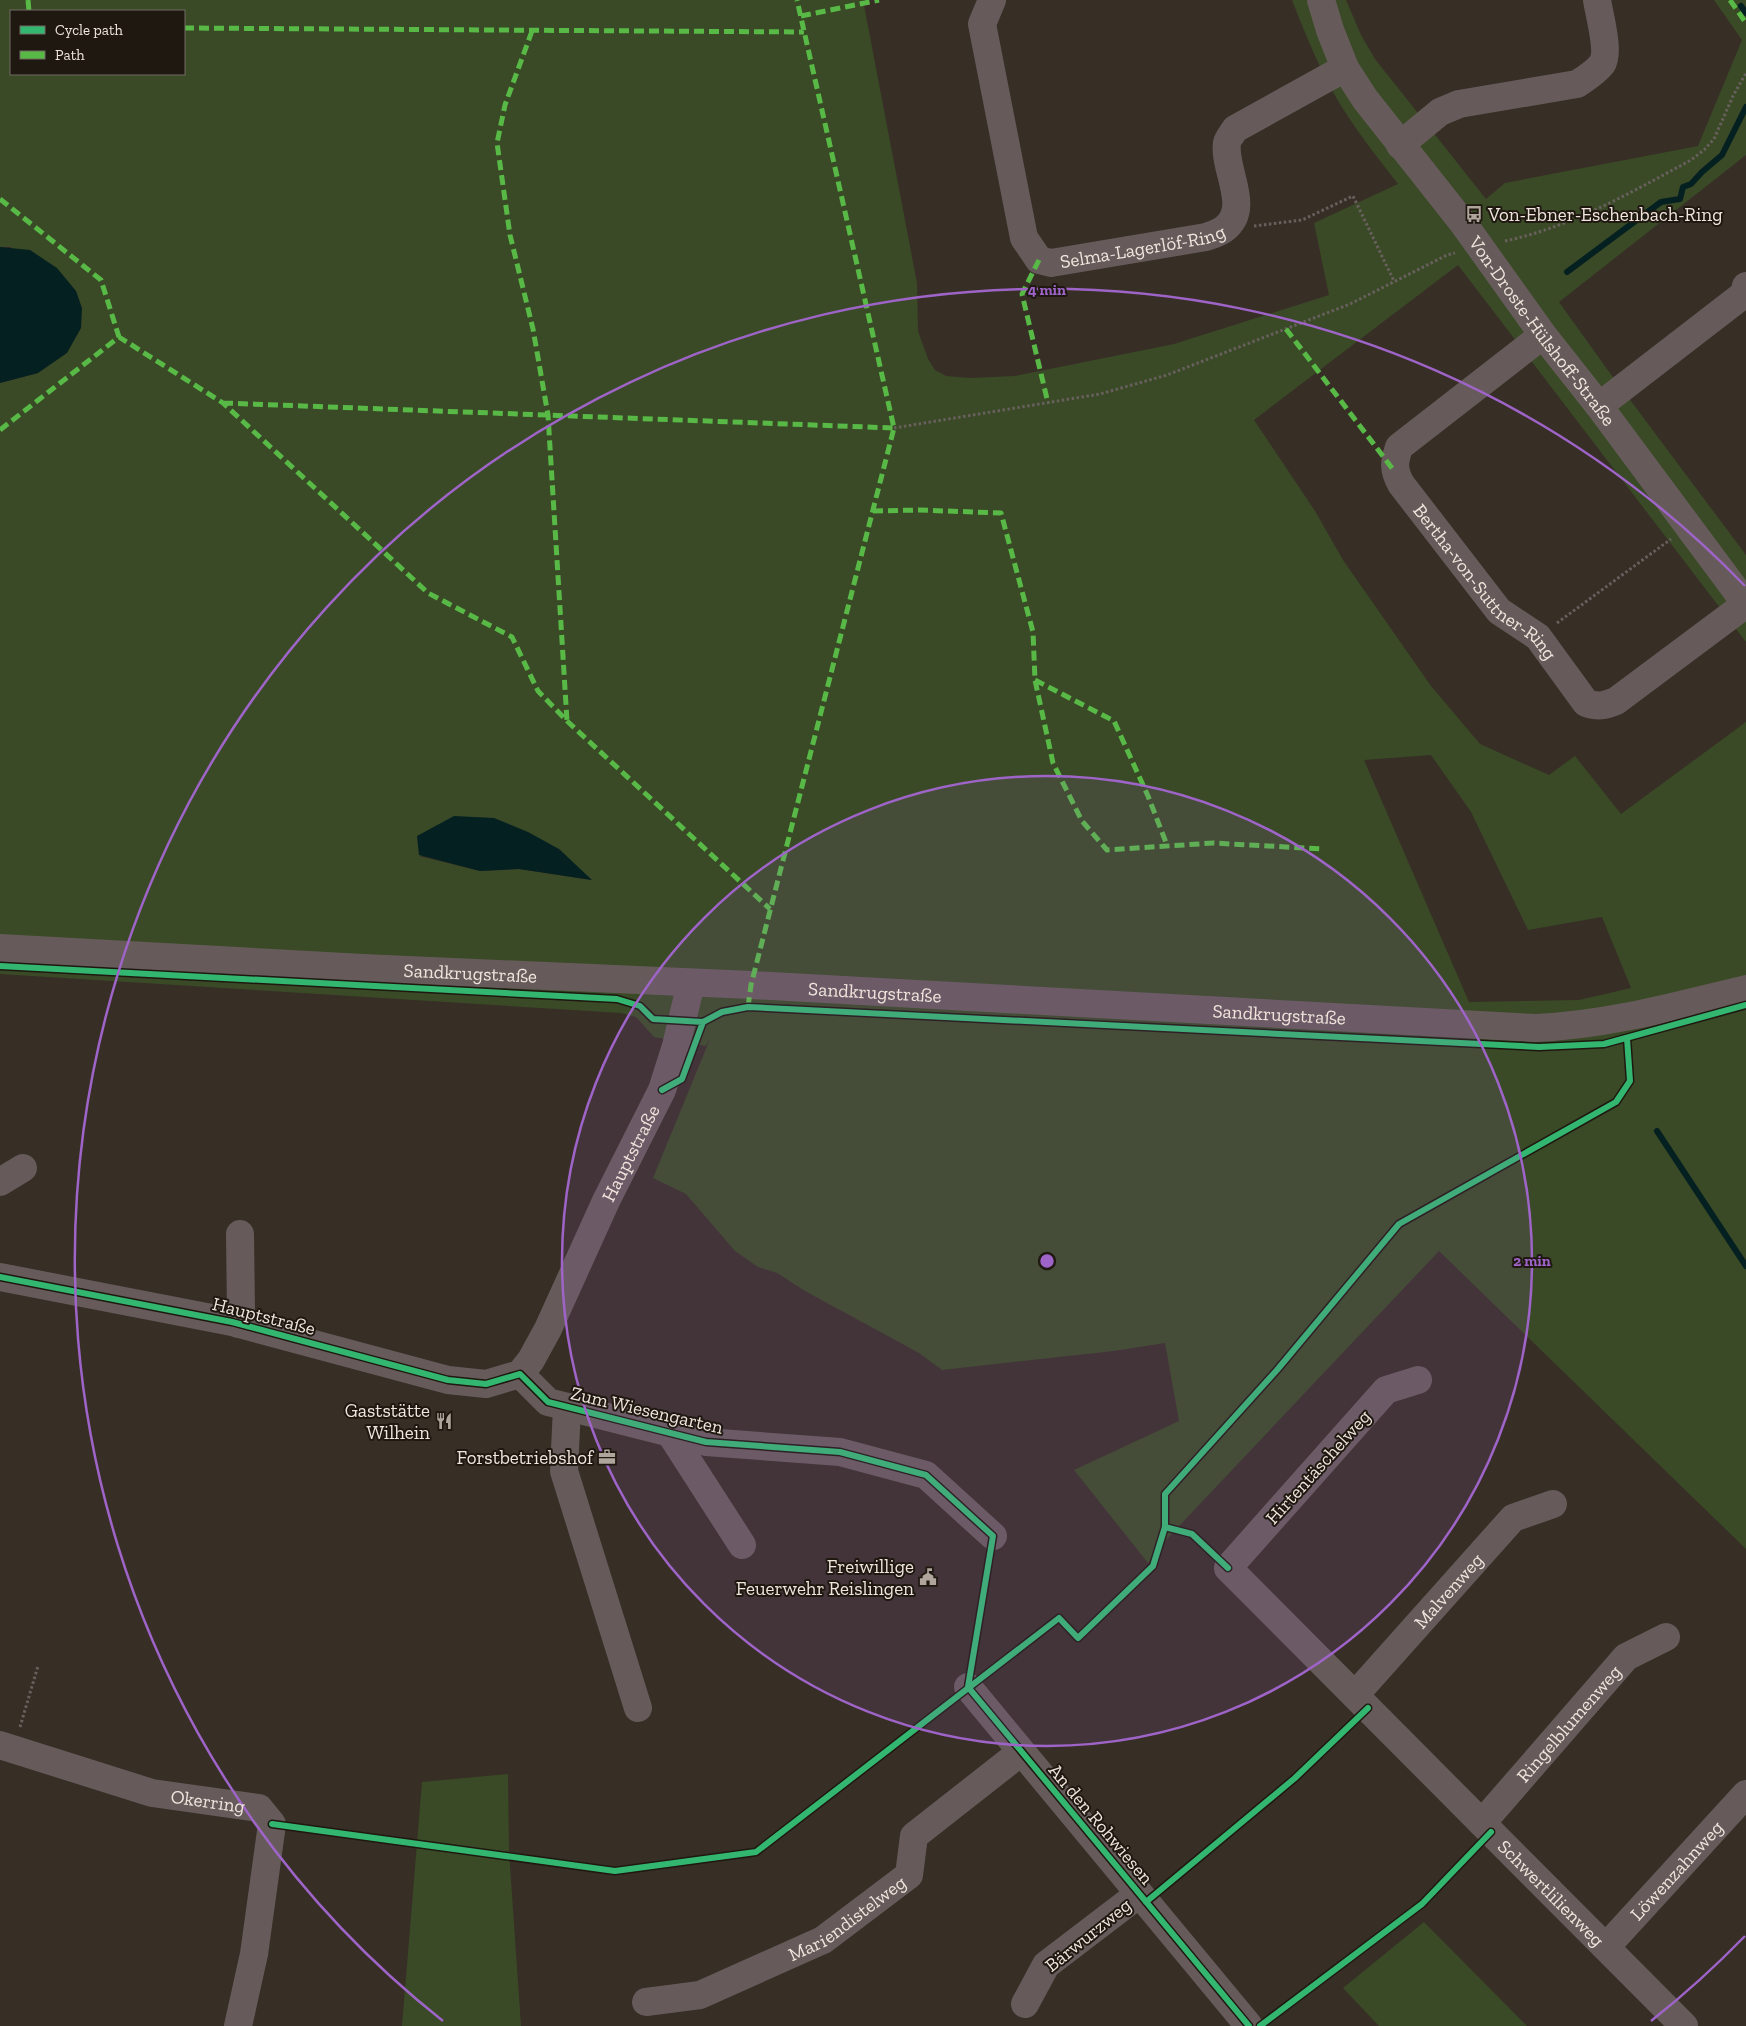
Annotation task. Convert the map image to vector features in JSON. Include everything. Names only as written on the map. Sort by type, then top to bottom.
[{"type":"street","name":"Selma-Lagerlöf-Ring","points":[[992,0],[982,24],[1024,238],[1039,260],[1051,263],[1206,237],[1224,229],[1234,218],[1237,204],[1227,149],[1227,141],[1235,130],[1345,68]]},
{"type":"street","name":"Von-Droste-Hülshoff-Straße","points":[[1321,0],[1345,68],[1365,99],[1480,246],[1543,335],[1599,406],[1746,604]]},
{"type":"street","points":[[1400,145],[1440,112],[1459,104],[1577,84],[1593,74],[1604,62],[1604,44],[1597,0]]},
{"type":"street","points":[[1599,406],[1744,294],[1746,286]]},
{"type":"street","name":"Bertha-von-Suttner-Ring","points":[[1543,335],[1399,447],[1395,458],[1395,472],[1401,484],[1499,612],[1538,637],[1586,703],[1605,706],[1616,701],[1746,604]]},
{"type":"street","name":"Sandkrugstraße","points":[[0,948],[1535,1028],[1614,1020],[1746,989]]},
{"type":"street","name":"Hauptstraße","points":[[0,1277],[239,1324],[448,1380],[486,1384],[520,1374],[531,1360],[548,1329],[606,1201],[662,1090],[676,1046],[691,983]]},
{"type":"street","points":[[239,1324],[241,1312],[240,1234]]},
{"type":"street","name":"Zum Wiesengarten","points":[[520,1374],[548,1402],[706,1442],[840,1452],[926,1475],[993,1536]]},
{"type":"street","name":"Hirtentäschelweg","points":[[1228,1568],[1386,1390],[1418,1380]]},
{"type":"street","points":[[567,1407],[564,1471],[638,1708]]},
{"type":"street","points":[[670,1433],[742,1545]]},
{"type":"street","name":"Malvenweg","points":[[1355,1695],[1513,1518],[1553,1504]]},
{"type":"street","name":"Schwertlilienweg","points":[[1228,1568],[1684,2026]]},
{"type":"street","name":"Ringelblumenweg","points":[[1482,1823],[1626,1656],[1666,1637]]},
{"type":"street","name":"An den Rohwiesen","points":[[968,1687],[1249,2026]]},
{"type":"street","name":"Okerring","points":[[7,1747],[152,1793],[259,1808],[272,1824],[254,1954],[238,2026]]},
{"type":"street","name":"Mariendistelweg","points":[[646,2002],[700,1995],[823,1940],[909,1875],[914,1836],[1020,1752]]},
{"type":"street","name":"Löwenzahnweg","points":[[1606,1948],[1746,1794]]},
{"type":"street","name":"Bärwurzweg","points":[[1025,2004],[1046,1965],[1139,1894]]},
{"type":"path","points":[[894,428],[1100,394],[1167,374],[1350,304],[1446,255],[1527,236],[1579,217],[1691,160],[1704,150],[1714,139],[1733,96],[1746,73]]},
{"type":"path","points":[[1224,229],[1302,220],[1353,196],[1394,282]]},
{"type":"path","points":[[1538,637],[1687,527]]},
{"type":"path","points":[[968,1687],[993,1536]]},
{"type":"path","points":[[7,1747],[38,1666]]},
{"type":"green space","points":[[0,0],[863,0],[917,283],[918,331],[928,359],[935,370],[946,376],[970,378],[1015,376],[1174,344],[1329,295],[1314,223],[1398,184],[1337,99],[1324,75],[1292,0],[1346,0],[1361,35],[1375,59],[1486,199],[1505,183],[1698,146],[1742,40],[1714,0],[1746,0],[1746,155],[1559,302],[1746,555],[1746,642],[1458,265],[1254,420],[1315,511],[1343,560],[1431,686],[1480,744],[1549,775],[1575,756],[1621,814],[1746,722],[1746,1549],[1439,1251],[1164,1542],[1148,1563],[1074,1470],[1179,1421],[1165,1343],[1114,1351],[942,1370],[919,1353],[805,1291],[777,1273],[758,1267],[735,1251],[686,1194],[653,1178],[710,1039],[706,1046],[654,1037],[636,1017],[621,1013],[0,974],[0,383],[38,373],[11,247],[0,247]],"holes":[[[1431,755],[1471,812],[1528,930],[1602,917],[1631,988],[1579,1000],[1469,1002],[1364,760]],[[559,849],[591,880],[519,869],[480,871],[419,856]]]},
{"type":"green space","points":[[508,1774],[509,1851],[521,2026],[402,2026],[422,1782]]},
{"type":"green space","points":[[1424,1922],[1527,2026],[1379,2026],[1343,1988]]},
{"type":"water","points":[[0,247],[30,250],[57,268],[76,291],[82,308],[81,328],[67,353],[38,373],[0,383]]},
{"type":"water","points":[[454,816],[494,818],[528,832],[559,849],[592,880],[519,869],[480,871],[419,855],[417,836]]},
{"type":"waterway","points":[[1741,6],[1746,13]]},
{"type":"waterway","points":[[1567,272],[1661,202],[1680,199],[1683,187],[1691,184],[1722,155],[1746,107]]},
{"type":"waterway","points":[[1657,1131],[1746,1266]]},
{"type":"marked path","points":[[28,0],[29,10]]},
{"type":"marked path","points":[[748,1007],[751,985],[894,428],[797,0]]},
{"type":"marked path","points":[[801,16],[879,0]]},
{"type":"marked path","points":[[1730,0],[1746,23]]},
{"type":"marked path","points":[[185,28],[804,32]]},
{"type":"marked path","points":[[532,31],[505,105],[497,143],[510,235],[533,329],[548,415],[567,721]]},
{"type":"marked path","points":[[0,199],[101,280],[119,337]]},
{"type":"marked path","points":[[1039,260],[1022,294],[1048,403]]},
{"type":"marked path","points":[[1286,329],[1395,472]]},
{"type":"marked path","points":[[0,430],[119,337],[223,403],[428,593],[512,637],[538,691],[567,721],[770,909]]},
{"type":"marked path","points":[[223,403],[894,428]]},
{"type":"marked path","points":[[873,511],[919,510],[1001,513],[1033,632],[1035,680],[1053,763],[1082,821],[1107,850],[1213,843],[1323,849]]},
{"type":"marked path","points":[[1035,680],[1114,721],[1148,796],[1167,845]]},
{"type":"cycle path","points":[[0,966],[617,999],[640,1006],[653,1019],[703,1022],[722,1012],[748,1007],[1539,1047],[1604,1044],[1746,1005]]},
{"type":"cycle path","points":[[662,1090],[682,1079],[703,1022]]},
{"type":"cycle path","points":[[272,1824],[615,1871],[756,1852],[1059,1618],[1078,1638],[1153,1566],[1165,1527],[1165,1494],[1277,1370],[1399,1224],[1616,1102],[1630,1081],[1627,1038]]},
{"type":"cycle path","points":[[0,1277],[232,1322],[448,1380],[486,1384],[520,1374],[548,1402],[706,1442],[840,1452],[926,1475],[993,1536],[968,1687],[1249,2026]]},
{"type":"cycle path","points":[[1165,1527],[1192,1534],[1228,1568]]},
{"type":"cycle path","points":[[1146,1902],[1295,1778],[1368,1708]]},
{"type":"cycle path","points":[[1260,2026],[1422,1904],[1491,1832]]},
{"type":"place","name":"Von-Ebner-Eschenbach-Ring","points":[[1474,214]]},
{"type":"place","name":"Gaststätte Wilhein","points":[[444,1421]]},
{"type":"place","name":"Forstbetriebshof","points":[[607,1457]]},
{"type":"place","name":"Freiwillige Feuerwehr Reislingen","points":[[928,1577]]}]
